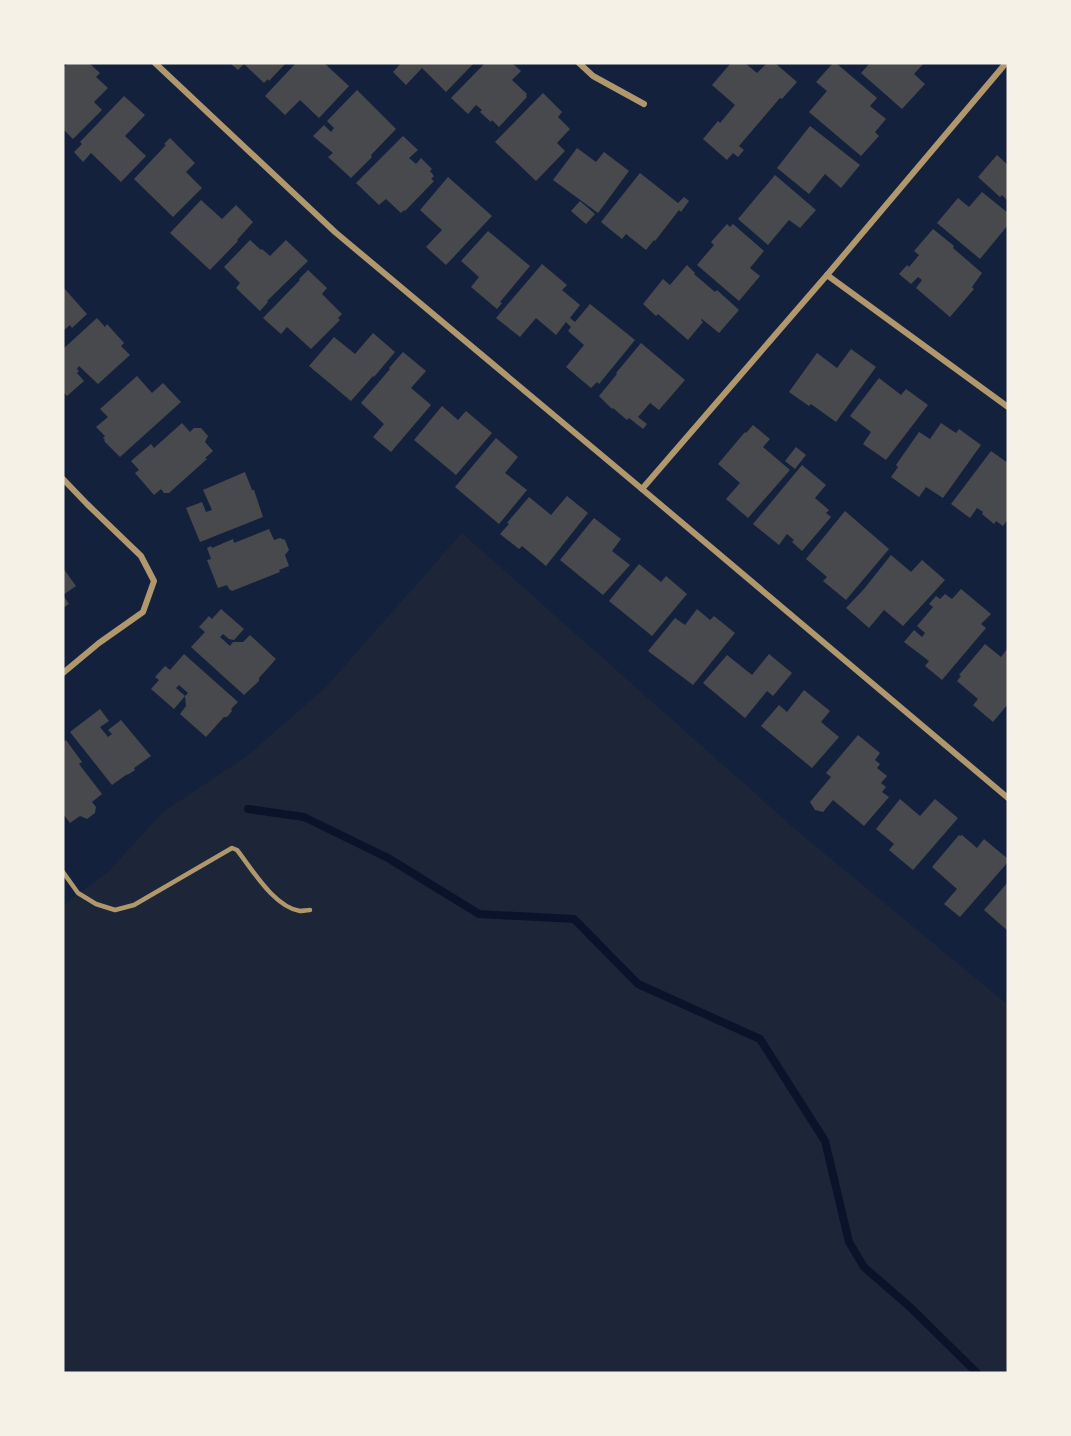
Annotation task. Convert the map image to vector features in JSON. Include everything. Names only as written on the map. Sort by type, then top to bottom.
[{"type":"street","points":[[155,63],[335,232],[1008,798]]},
{"type":"street","points":[[579,63],[593,76],[644,104]]},
{"type":"street","points":[[642,489],[1006,63]]},
{"type":"street","points":[[827,275],[1008,407]]},
{"type":"street","points":[[63,479],[141,556],[154,581],[142,612],[63,673]]},
{"type":"lane","points":[[63,872],[78,893],[115,910],[134,905],[232,848],[237,850],[273,896],[287,906],[301,911],[309,910]]},
{"type":"shaded area","points":[[462,533],[802,835],[1008,1005],[1008,1373],[63,1373],[63,905],[108,872],[163,812],[247,756],[327,686]]},
{"type":"building","points":[[68,63],[89,63],[100,73],[96,77],[108,88],[94,102],[102,110],[73,139],[63,129],[63,68]]},
{"type":"building","points":[[230,63],[286,63],[269,81],[268,79],[264,83],[244,64],[238,70]]},
{"type":"building","points":[[296,63],[324,63],[349,86],[319,118],[300,100],[285,115],[265,96]]},
{"type":"building","points":[[401,63],[474,63],[446,92],[422,68],[406,85],[393,72]]},
{"type":"building","points":[[485,63],[512,63],[521,71],[512,80],[527,94],[527,97],[499,127],[480,112],[482,110],[476,105],[468,114],[451,98]]},
{"type":"building","points":[[731,63],[745,63],[757,73],[767,63],[775,63],[797,82],[782,99],[780,98],[739,146],[744,150],[738,157],[733,153],[727,160],[703,139],[735,105],[712,85]]},
{"type":"building","points":[[833,63],[836,63],[877,98],[870,106],[886,119],[875,132],[879,136],[861,156],[809,112],[827,91],[816,82]]},
{"type":"building","points":[[870,63],[924,63],[914,74],[925,84],[902,109],[861,73]]},
{"type":"building","points":[[357,90],[396,129],[351,178],[328,157],[333,153],[313,136],[324,125],[331,132],[334,128],[327,121]]},
{"type":"building","points":[[543,93],[562,112],[558,117],[570,129],[557,143],[565,151],[536,181],[495,142]]},
{"type":"building","points":[[124,96],[145,115],[125,136],[146,156],[121,182],[91,153],[83,162],[74,152],[82,144],[80,142]]},
{"type":"building","points":[[810,126],[860,165],[841,188],[825,174],[809,194],[777,168]]},
{"type":"building","points":[[403,136],[418,150],[409,158],[416,164],[421,158],[432,169],[430,171],[434,176],[431,179],[434,181],[401,213],[386,199],[379,205],[356,183]]},
{"type":"building","points":[[170,138],[195,163],[186,172],[202,188],[173,217],[134,179]]},
{"type":"building","points":[[577,148],[596,162],[604,152],[629,171],[598,213],[553,180]]},
{"type":"building","points":[[997,155],[1008,165],[1008,201],[1002,195],[1000,197],[978,177]]},
{"type":"building","points":[[640,173],[678,203],[684,197],[689,201],[646,250],[626,234],[622,239],[601,222]]},
{"type":"building","points":[[775,175],[816,210],[800,228],[789,220],[768,245],[738,219]]},
{"type":"building","points":[[448,177],[492,216],[446,265],[426,247],[442,230],[420,210]]},
{"type":"building","points":[[982,192],[1008,213],[1008,225],[980,259],[937,223],[958,198],[969,207]]},
{"type":"building","points":[[201,200],[222,219],[236,205],[253,222],[210,270],[170,233]]},
{"type":"building","points":[[580,201],[595,214],[586,224],[571,211]]},
{"type":"building","points":[[727,224],[730,227],[733,224],[764,251],[750,268],[760,276],[739,301],[697,265],[714,245],[711,242]]},
{"type":"building","points":[[933,229],[982,273],[972,287],[974,289],[950,317],[916,288],[922,280],[918,277],[911,284],[899,274],[907,265],[909,267],[919,255],[914,251]]},
{"type":"building","points":[[488,231],[530,266],[500,302],[502,303],[497,309],[471,287],[479,277],[461,261]]},
{"type":"building","points":[[250,240],[270,256],[286,240],[308,261],[267,301],[260,311],[236,288],[240,283],[224,267]]},
{"type":"building","points":[[542,264],[567,285],[562,290],[580,305],[570,318],[575,322],[590,304],[635,340],[599,384],[597,382],[591,388],[566,367],[584,345],[568,331],[571,327],[566,322],[556,335],[536,318],[520,337],[496,318]]},
{"type":"building","points":[[687,265],[694,274],[715,292],[717,290],[739,310],[719,333],[702,319],[703,322],[688,340],[643,304],[663,279],[670,285]]},
{"type":"building","points":[[308,270],[327,288],[322,294],[342,314],[338,318],[340,320],[311,349],[287,327],[281,334],[263,318]]},
{"type":"building","points":[[63,287],[87,314],[72,328],[70,325],[63,331]]},
{"type":"building","points":[[97,318],[105,327],[107,324],[124,343],[121,346],[130,355],[98,384],[79,366],[77,373],[84,381],[67,396],[63,392],[63,349]]},
{"type":"building","points":[[373,333],[395,352],[351,401],[309,366],[334,337],[355,354]]},
{"type":"building","points":[[641,343],[685,380],[659,410],[650,403],[638,417],[647,424],[643,429],[612,409],[599,396]]},
{"type":"building","points":[[851,349],[876,367],[836,422],[789,392],[817,353],[837,368]]},
{"type":"building","points":[[403,352],[426,371],[411,388],[431,405],[391,452],[373,437],[384,424],[361,403]]},
{"type":"building","points":[[137,376],[152,393],[163,383],[181,402],[120,457],[104,441],[105,436],[96,427],[108,417],[100,409]]},
{"type":"building","points":[[879,378],[901,395],[906,389],[928,405],[886,460],[863,444],[871,432],[850,416]]},
{"type":"building","points":[[442,406],[458,420],[466,411],[492,433],[456,475],[414,440]]},
{"type":"building","points":[[182,423],[190,432],[194,428],[201,428],[208,436],[205,442],[213,451],[169,493],[164,493],[161,489],[154,495],[135,473],[139,470],[131,461],[151,444],[154,448]]},
{"type":"building","points":[[941,423],[956,433],[959,429],[981,445],[943,498],[926,487],[919,497],[891,477],[898,467],[896,465],[919,432],[930,439]]},
{"type":"building","points":[[753,425],[770,439],[763,447],[790,470],[748,518],[726,499],[740,483],[718,464]]},
{"type":"building","points":[[496,438],[518,457],[505,473],[527,490],[499,524],[455,487]]},
{"type":"building","points":[[796,447],[806,455],[795,469],[785,461]]},
{"type":"building","points":[[991,451],[1008,463],[1008,519],[1003,526],[996,521],[994,524],[977,508],[970,518],[951,504]]},
{"type":"building","points":[[802,465],[826,485],[815,498],[829,510],[826,513],[831,517],[802,551],[787,534],[779,545],[753,524]]},
{"type":"building","points":[[245,472],[263,517],[200,542],[186,508],[202,502],[206,512],[212,510],[203,490]]},
{"type":"building","points":[[567,496],[588,513],[546,566],[522,546],[519,549],[500,534],[529,497],[551,515]]},
{"type":"building","points":[[845,511],[889,549],[846,600],[823,581],[827,577],[806,559]]},
{"type":"building","points":[[594,518],[621,539],[612,551],[630,565],[603,595],[560,560]]},
{"type":"building","points":[[269,529],[274,540],[280,538],[285,540],[289,550],[285,555],[289,566],[279,570],[280,572],[232,591],[227,585],[218,588],[207,560],[211,559],[207,548],[233,539],[234,543]]},
{"type":"building","points":[[891,555],[911,572],[922,560],[945,580],[903,626],[884,610],[869,628],[846,608]]},
{"type":"building","points":[[639,564],[661,582],[666,576],[687,594],[652,636],[609,601]]},
{"type":"building","points":[[63,568],[76,586],[63,595]]},
{"type":"building","points":[[961,589],[991,614],[981,624],[986,628],[942,680],[925,666],[929,661],[904,642],[914,630],[922,637],[925,633],[917,626],[933,607],[929,604],[936,596],[940,599],[945,594],[952,599]]},
{"type":"building","points":[[63,595],[69,604],[63,608]]},
{"type":"building","points":[[221,609],[244,629],[234,640],[223,634],[220,637],[230,646],[233,642],[243,642],[250,635],[276,659],[259,678],[259,681],[244,695],[191,647],[205,632],[199,627],[209,616],[212,619]]},
{"type":"building","points":[[697,609],[710,620],[714,616],[735,633],[693,685],[648,651],[675,618],[685,625]]},
{"type":"building","points":[[985,644],[1001,657],[1008,648],[1008,704],[993,722],[973,705],[978,699],[957,681],[961,676],[959,675]]},
{"type":"building","points":[[184,654],[238,702],[227,717],[224,717],[206,737],[180,714],[186,706],[185,696],[174,709],[151,689],[159,680],[155,677],[165,666],[170,670]],"holes":[[[179,685],[188,693],[185,696],[176,688]]]},
{"type":"building","points":[[769,654],[792,673],[773,696],[767,691],[745,718],[703,683],[727,655],[752,675]]},
{"type":"building","points":[[804,690],[830,711],[821,722],[839,737],[812,768],[761,726],[779,705],[787,712]]},
{"type":"building","points":[[100,709],[109,721],[100,727],[108,737],[112,734],[108,730],[121,720],[151,756],[112,785],[70,732]]},
{"type":"building","points":[[858,735],[880,753],[875,760],[880,764],[877,768],[887,776],[881,783],[886,787],[882,792],[889,797],[864,826],[833,800],[823,812],[815,810],[810,802],[831,777],[826,773]]},
{"type":"building","points":[[66,740],[82,762],[79,764],[102,794],[92,802],[96,807],[95,813],[87,819],[80,816],[70,823],[63,816],[63,742]]},
{"type":"building","points":[[900,799],[920,816],[935,799],[958,818],[913,870],[889,850],[894,844],[876,829]]},
{"type":"building","points":[[959,835],[977,848],[984,839],[1008,859],[1008,862],[960,917],[944,904],[957,889],[932,867]]},
{"type":"building","points":[[1008,882],[1008,931],[984,910]]},
{"type":"waterway","points":[[248,809],[304,817],[388,858],[479,914],[574,919],[638,984],[760,1039],[825,1141],[849,1242],[864,1267],[911,1308],[977,1373]]}]
